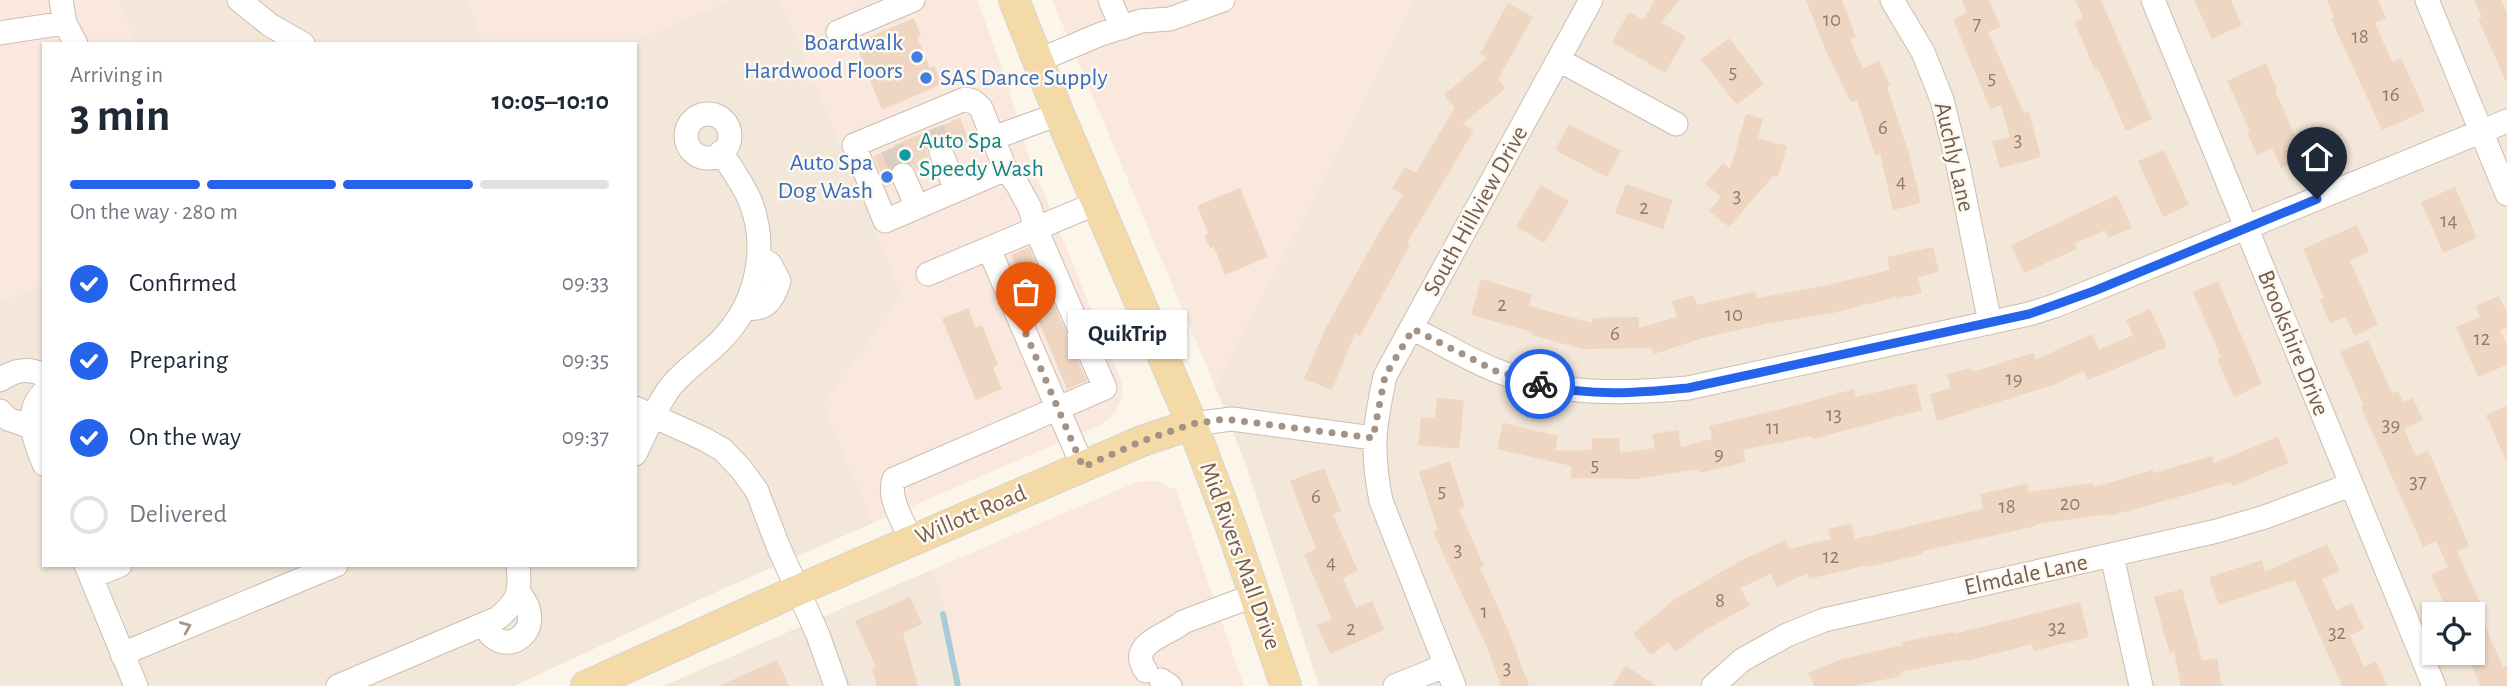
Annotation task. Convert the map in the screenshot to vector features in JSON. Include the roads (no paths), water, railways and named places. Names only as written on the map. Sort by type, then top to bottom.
[{"type":"main road","name":"Mid Rivers Mall Drive","points":[[1014,0],[1059,114],[1192,424],[1286,686]]},
{"type":"main road","name":"Willott Road","points":[[586,686],[798,590],[1142,441],[1192,424]]},
{"type":"street","points":[[61,0],[65,23],[75,42]]},
{"type":"street","points":[[239,0],[270,25],[300,42]]},
{"type":"street","points":[[838,32],[913,0]]},
{"type":"street","points":[[1110,0],[1122,28]]},
{"type":"street","points":[[1037,61],[1141,21],[1170,19],[1223,0]]},
{"type":"street","name":"South Hillview Drive","points":[[1449,676],[1381,501],[1373,438],[1385,376],[1591,0]]},
{"type":"street","name":"Auchly Lane","points":[[1892,0],[1923,52],[1942,100],[1990,323]]},
{"type":"street","name":"Brookshire Drive","points":[[2153,0],[2434,686]]},
{"type":"street","points":[[2427,0],[2507,194]]},
{"type":"street","points":[[0,33],[65,23]]},
{"type":"street","points":[[1559,60],[1676,124]]},
{"type":"street","points":[[912,541],[894,499],[894,479],[1104,388],[1036,229],[1030,208],[1006,169],[981,108],[973,101],[965,99],[929,122],[888,140],[854,145],[885,221],[1006,169]]},
{"type":"street","points":[[993,138],[1059,114]]},
{"type":"street","points":[[1413,329],[1496,371],[1544,385],[1592,393],[1631,394],[1688,388],[1990,323],[2070,301],[2507,121]]},
{"type":"street","points":[[637,446],[645,412],[684,371],[724,338],[745,308],[755,281],[758,257],[756,219],[750,200],[721,152]]},
{"type":"street","points":[[941,152],[956,190]]},
{"type":"street","points":[[904,175],[917,207]]},
{"type":"street","points":[[928,274],[1097,203]]},
{"type":"street","points":[[989,248],[1083,467]]},
{"type":"street","points":[[0,380],[12,372],[27,370],[42,374]]},
{"type":"street","points":[[42,395],[32,410],[31,427],[42,458]]},
{"type":"street","points":[[0,411],[8,419],[31,427]]},
{"type":"street","points":[[645,412],[723,450],[757,491],[818,635],[836,686]]},
{"type":"street","name":"Willott Road","points":[[1192,424],[1232,419],[1373,438]]},
{"type":"street","name":"Elmdale Lane","points":[[1713,686],[1742,660],[1787,635],[1824,620],[2217,531],[2265,517],[2350,485]]},
{"type":"street","points":[[2112,556],[2141,686]]},
{"type":"street","points":[[109,567],[88,571],[136,686]]},
{"type":"street","points":[[122,653],[331,567]]},
{"type":"street","points":[[338,686],[498,618],[513,605],[520,586],[518,567]]},
{"type":"street","points":[[1159,679],[1142,662],[1146,645],[1183,622],[1255,595]]},
{"type":"street","points":[[1395,686],[1449,676]]},
{"type":"waterway","points":[[943,614],[958,686]]},
{"type":"tunnel","points":[[932,129],[941,152]]},
{"type":"tunnel","points":[[892,148],[903,175]]},
{"type":"place","name":"Boardwalk Hardwood Floors","points":[[917,57]]},
{"type":"place","name":"SAS Dance Supply","points":[[926,78]]},
{"type":"place","name":"Auto Spa Speedy Wash","points":[[905,155]]},
{"type":"place","name":"Auto Spa Dog Wash","points":[[887,177]]},
{"type":"place","name":"QuikTrip","points":[[1026,334]]}]
